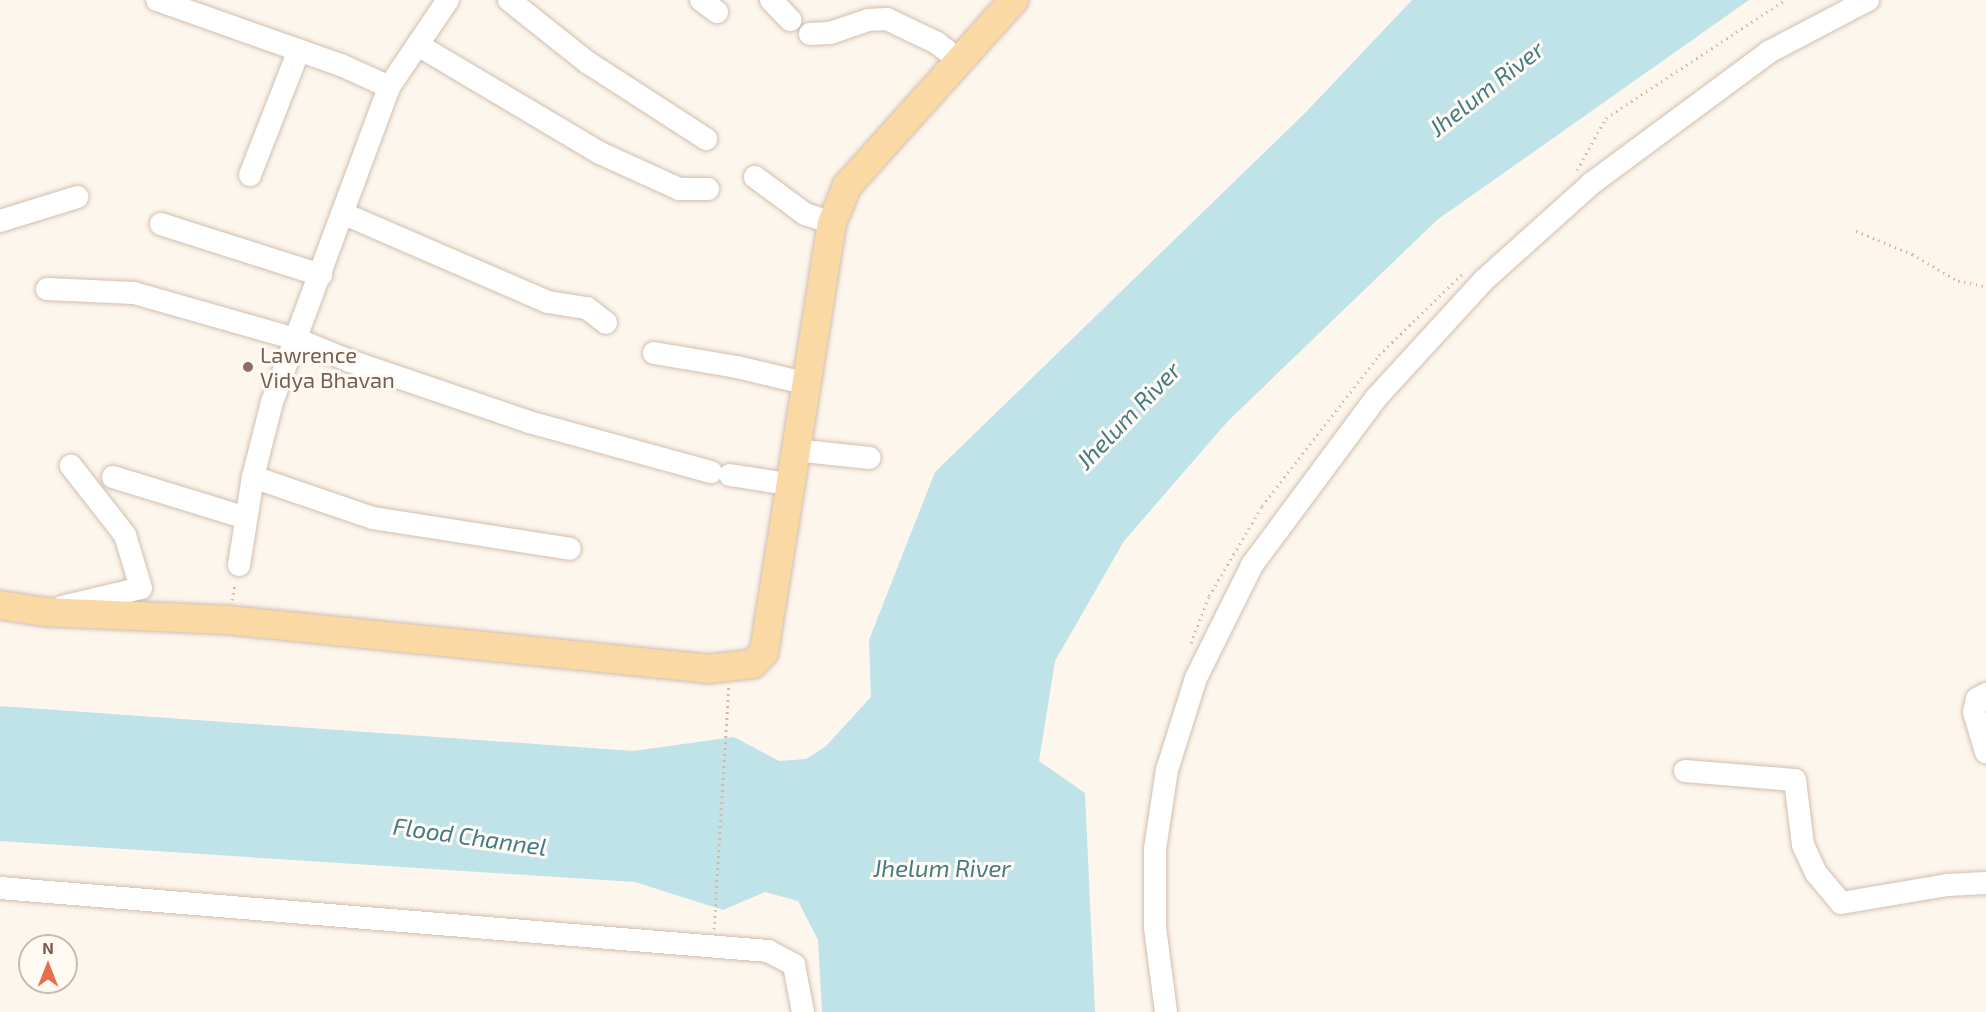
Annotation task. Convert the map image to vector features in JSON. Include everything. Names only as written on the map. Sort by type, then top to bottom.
[{"type":"main road","points":[[0,606],[43,611],[228,620],[707,669],[753,664],[764,652],[804,383],[832,223],[847,186],[1014,0]]},
{"type":"street","points":[[157,0],[299,50],[389,87]]},
{"type":"street","points":[[239,565],[253,477],[272,402],[389,87],[448,0]]},
{"type":"street","points":[[509,0],[587,62],[706,140]]},
{"type":"street","points":[[771,0],[790,20]]},
{"type":"street","points":[[1166,1012],[1155,927],[1155,849],[1167,770],[1196,678],[1252,565],[1376,398],[1484,280],[1592,183],[1769,52],[1868,0]]},
{"type":"street","points":[[810,34],[830,33],[868,20],[887,19],[937,43],[960,61]]},
{"type":"street","points":[[418,45],[600,153],[679,189],[708,189]]},
{"type":"street","points":[[250,175],[299,50]]},
{"type":"street","points":[[755,177],[806,214],[832,223]]},
{"type":"street","points":[[0,220],[77,198]]},
{"type":"street","points":[[342,213],[548,302],[587,308],[606,323]]},
{"type":"street","points":[[161,225],[321,275]]},
{"type":"street","points":[[47,289],[134,293],[296,339],[350,361],[529,422],[721,473],[788,484]]},
{"type":"street","points":[[654,353],[737,367],[804,383]]},
{"type":"street","points":[[794,450],[870,458]]},
{"type":"street","points":[[43,611],[141,588],[125,535],[71,466]]},
{"type":"street","points":[[113,477],[246,518]]},
{"type":"street","points":[[253,477],[373,518],[570,549]]},
{"type":"street","points":[[1986,694],[1977,699],[1974,712],[1986,752]]},
{"type":"street","points":[[1685,771],[1795,780],[1803,845],[1816,873],[1841,903],[1947,885],[1986,883]]},
{"type":"street","points":[[0,888],[768,951],[794,965],[803,1012]]},
{"type":"path","points":[[1574,175],[1606,118],[1785,0]]},
{"type":"path","points":[[1856,231],[1902,249],[1958,281],[1986,286]]},
{"type":"path","points":[[1187,653],[1209,596],[1262,506],[1379,355],[1472,265]]},
{"type":"path","points":[[228,620],[239,565]]},
{"type":"path","points":[[712,920],[729,695]]},
{"type":"water","name":"Jhelum River","points":[[1412,0],[1749,0],[1437,220],[1228,421],[1124,541],[1055,661],[1039,761],[1085,793],[1095,1012],[822,1012],[818,940],[798,901],[765,892],[723,910],[635,882],[0,841],[0,706],[633,751],[734,737],[779,761],[806,759],[826,746],[871,697],[869,640],[935,472],[1307,111]]},
{"type":"place","name":"Lawrence Vidya Bhavan","points":[[248,367]]},
{"type":"water label","name":"Flood Channel","points":[[470,836]]}]
